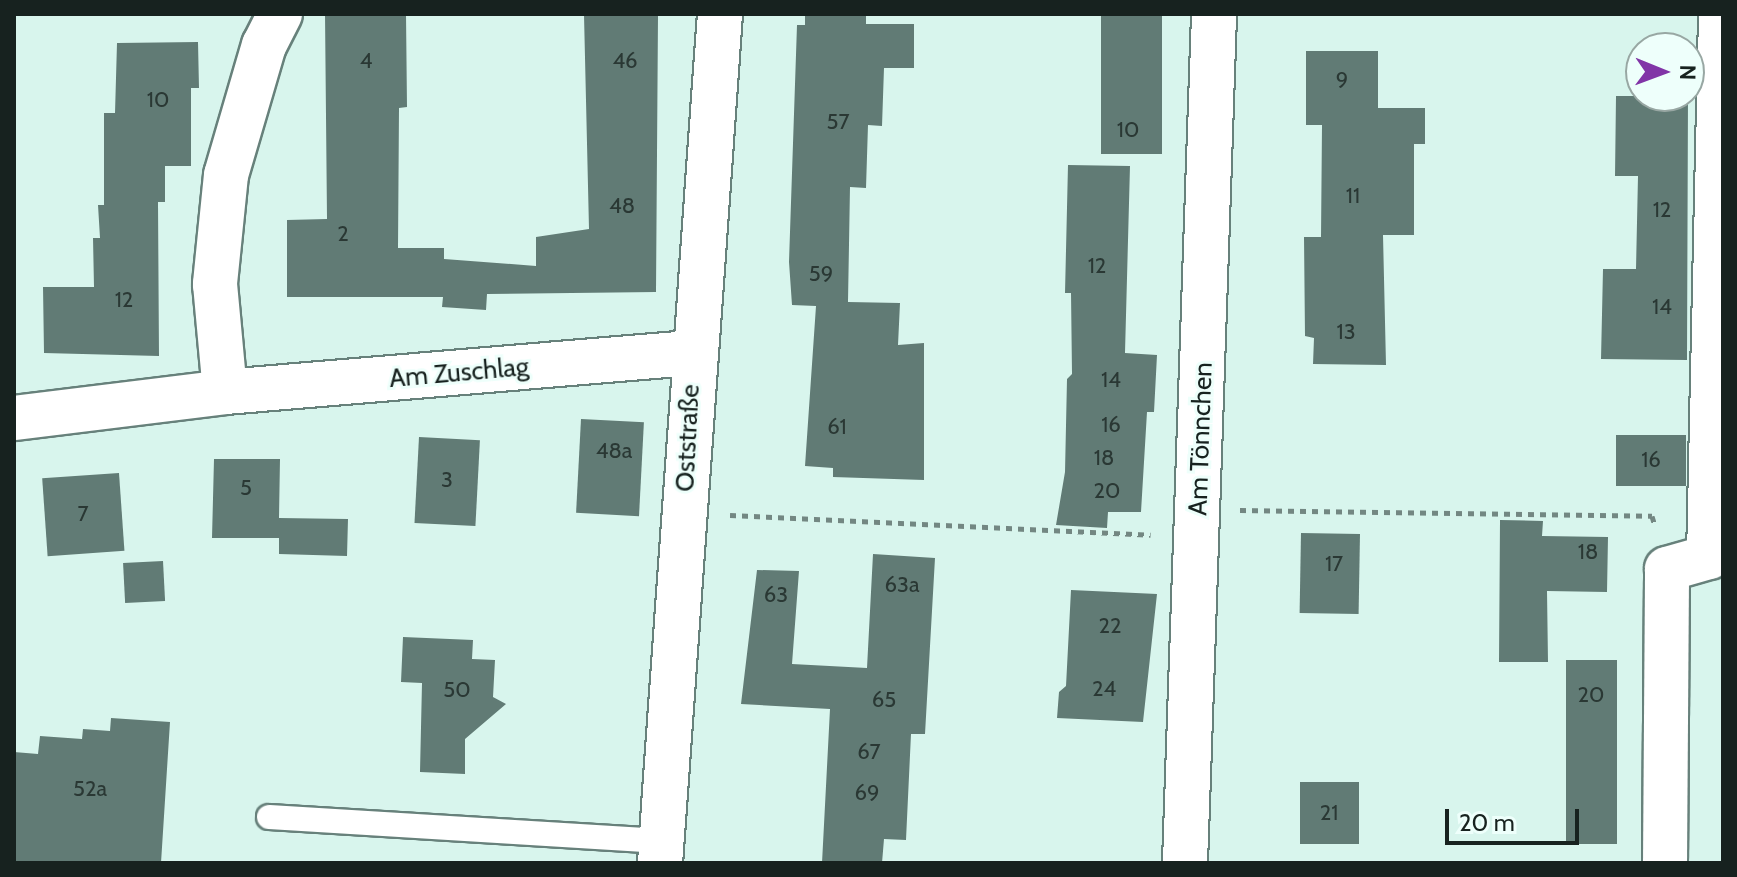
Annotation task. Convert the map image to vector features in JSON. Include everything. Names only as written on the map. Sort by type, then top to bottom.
[{"type":"street","points":[[225,392],[215,284],[226,175],[264,45],[280,14]]},
{"type":"street","name":"Oststraße","points":[[660,852],[693,353],[720,14]]},
{"type":"street","name":"Am Tönnchen","points":[[1185,863],[1214,14]]},
{"type":"street","points":[[1665,863],[1667,569],[1709,557],[1721,14]]},
{"type":"street","name":"Am Zuschlag","points":[[14,418],[225,392],[693,353]]},
{"type":"lane","points":[[269,817],[660,852]]},
{"type":"building","points":[[325,14],[406,14],[407,107],[399,108],[398,248],[444,248],[444,259],[536,266],[536,237],[589,229],[584,15],[658,16],[656,292],[487,294],[486,310],[442,307],[443,297],[287,297],[287,220],[327,219]]},
{"type":"building","points":[[805,14],[866,14],[866,24],[914,24],[914,68],[884,68],[882,126],[868,125],[866,188],[850,187],[848,302],[900,303],[898,345],[924,343],[924,480],[833,477],[833,468],[805,466],[816,306],[792,305],[789,262],[797,25],[805,25]]},
{"type":"building","points":[[1101,14],[1162,14],[1162,154],[1101,154]]},
{"type":"building","points":[[198,42],[199,88],[191,88],[191,166],[165,166],[165,202],[158,202],[159,356],[44,353],[43,287],[94,287],[93,238],[100,238],[98,205],[104,205],[104,113],[115,113],[117,43]]},
{"type":"building","points":[[1306,51],[1378,51],[1378,108],[1425,108],[1425,144],[1414,144],[1414,235],[1383,235],[1386,365],[1313,364],[1314,338],[1305,336],[1304,237],[1321,237],[1322,125],[1306,125]]},
{"type":"building","points":[[1616,96],[1625,96],[1625,112],[1688,112],[1687,360],[1601,359],[1603,269],[1636,269],[1638,176],[1615,176]]},
{"type":"building","points":[[1068,165],[1130,166],[1125,353],[1157,355],[1154,412],[1147,412],[1141,512],[1108,512],[1107,528],[1056,525],[1065,472],[1067,379],[1072,374],[1071,293],[1065,293]]},
{"type":"building","points":[[581,419],[644,422],[639,516],[576,513]]},
{"type":"building","points":[[1616,435],[1686,435],[1686,486],[1616,486]]},
{"type":"building","points":[[419,437],[480,440],[475,526],[414,523]]},
{"type":"building","points":[[214,459],[280,459],[279,518],[348,519],[347,556],[279,554],[279,538],[212,538]]},
{"type":"building","points":[[119,473],[124,551],[48,556],[42,478]]},
{"type":"building","points":[[1500,520],[1543,521],[1542,536],[1608,537],[1607,592],[1547,591],[1548,662],[1499,662]]},
{"type":"building","points":[[1301,533],[1360,534],[1359,614],[1300,613]]},
{"type":"building","points":[[873,554],[935,558],[925,734],[911,734],[906,840],[884,839],[882,863],[822,863],[830,709],[741,704],[757,570],[799,571],[792,664],[867,668]]},
{"type":"building","points":[[163,561],[165,601],[125,603],[123,563]]},
{"type":"building","points":[[1071,590],[1157,594],[1143,722],[1057,718],[1059,692],[1066,686]]},
{"type":"building","points":[[403,637],[473,640],[472,659],[495,660],[493,697],[506,704],[465,739],[465,774],[420,772],[422,683],[401,682]]},
{"type":"building","points":[[1566,660],[1617,660],[1617,844],[1566,844]]},
{"type":"building","points":[[111,718],[170,722],[161,863],[14,863],[14,752],[38,754],[40,736],[82,739],[83,729],[110,731]]},
{"type":"building","points":[[1300,782],[1359,782],[1359,844],[1300,844]]}]
